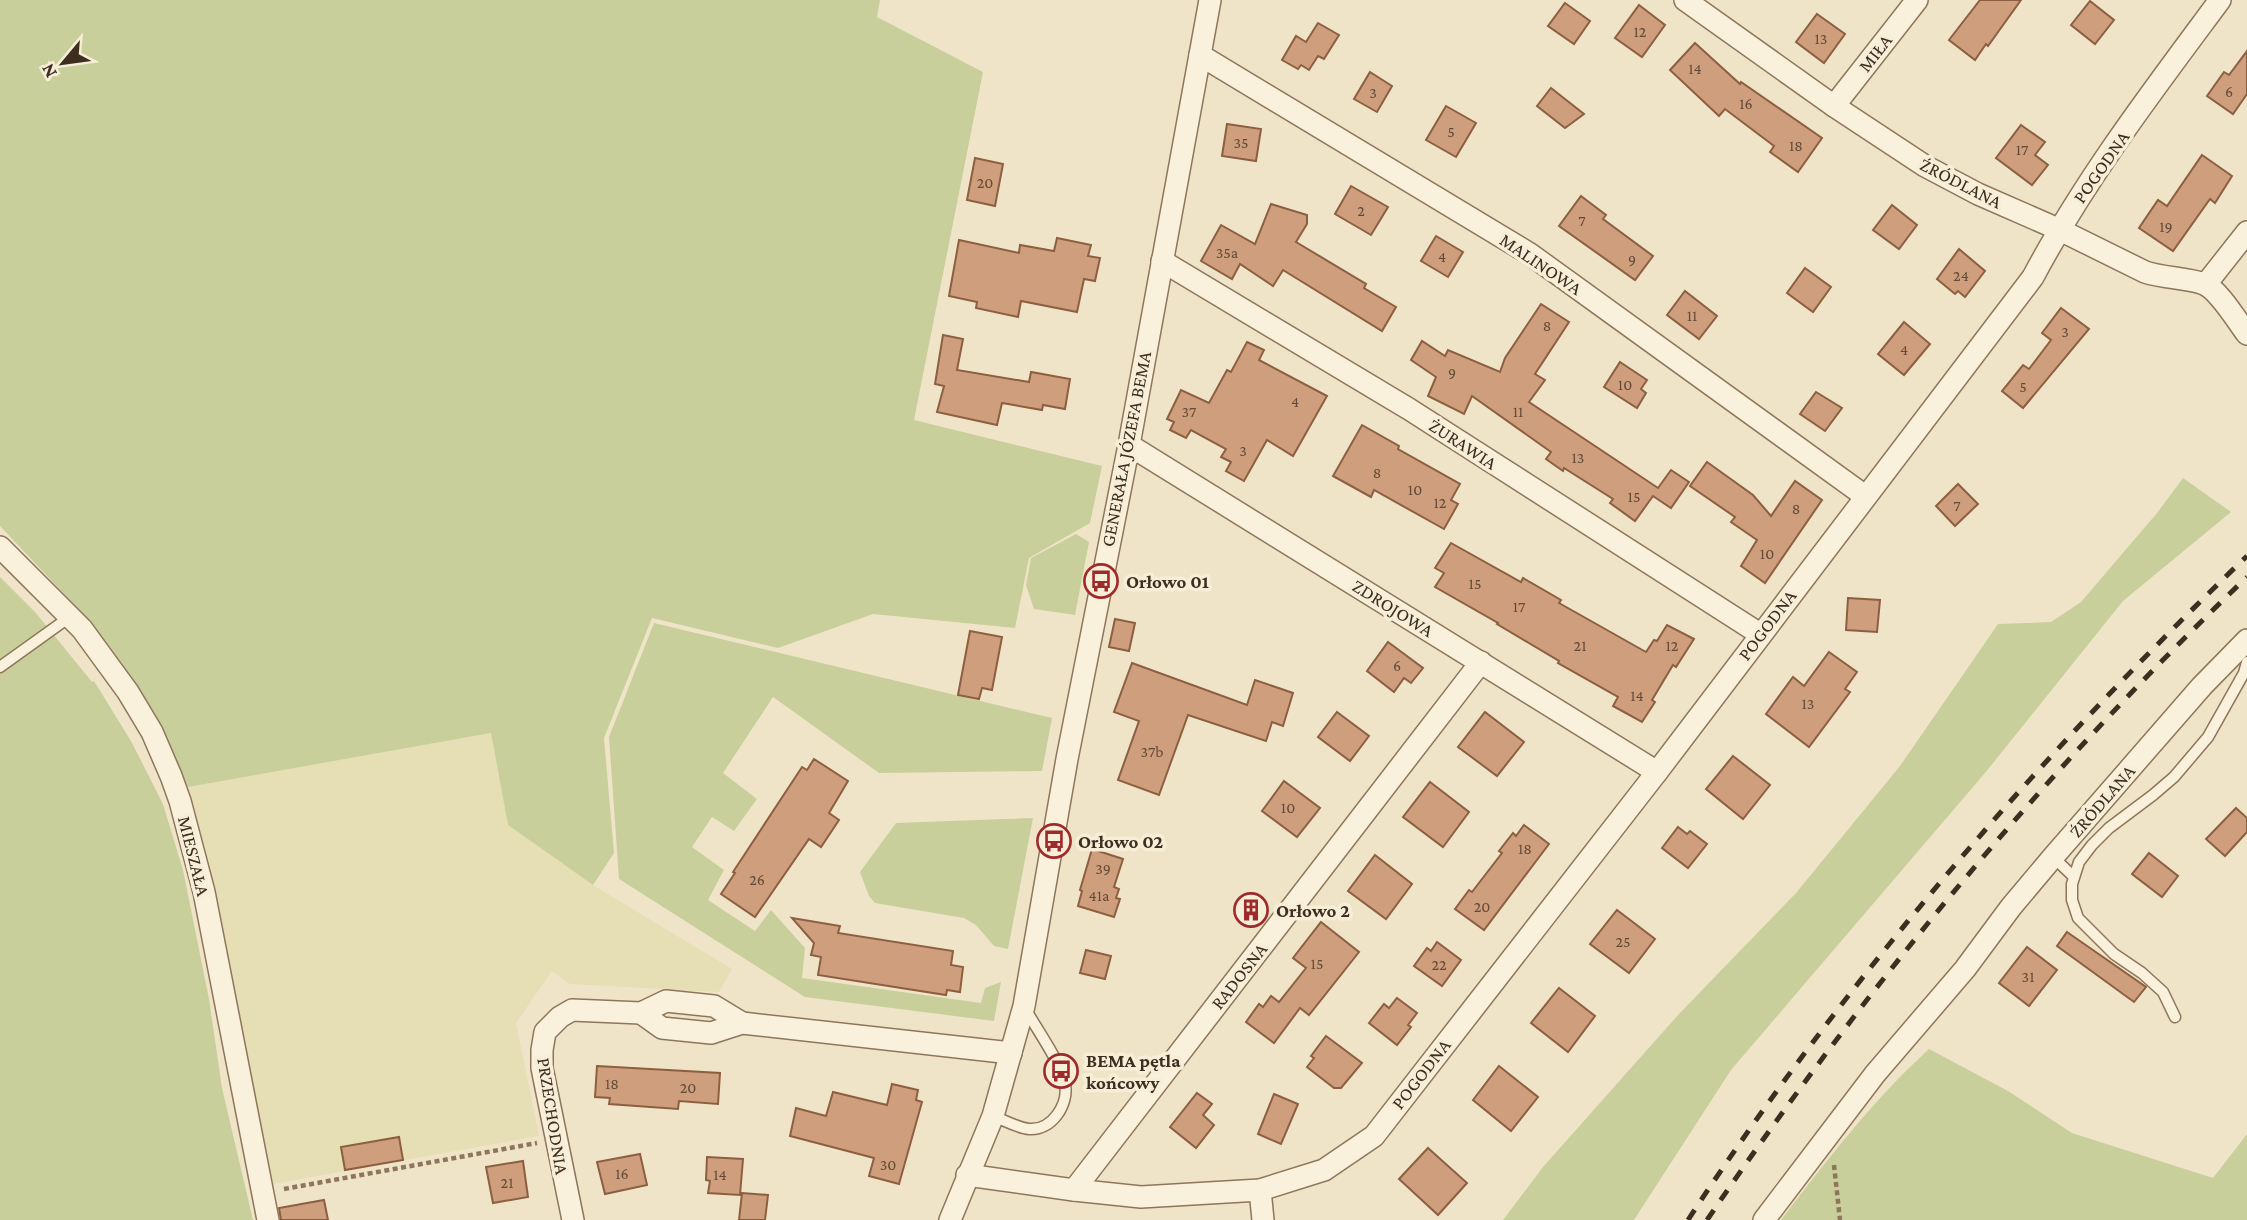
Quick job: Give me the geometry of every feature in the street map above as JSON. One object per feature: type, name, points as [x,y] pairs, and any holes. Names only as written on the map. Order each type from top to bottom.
[{"type":"street","name":"GENERAŁA JÓZEFA BEMA","points":[[950,1220],[993,1116],[1024,1006],[1067,760],[1129,444],[1210,0]]},
{"type":"street","name":"ŹRÓDLANA","points":[[1685,0],[1834,106],[1925,166],[1978,194],[2058,229],[2145,272],[2206,284]]},
{"type":"street","name":"MIŁA","points":[[1834,106],[1917,0]]},
{"type":"street","name":"POGODNA","points":[[967,1175],[1141,1197],[1260,1191],[1324,1170],[1374,1136],[1657,772],[2033,277],[2058,229],[2166,72],[2220,0]]},
{"type":"street","name":"MALINOWA","points":[[1200,55],[1530,254],[1865,496]]},
{"type":"street","points":[[2247,232],[2206,284],[2222,300],[2247,334]]},
{"type":"street","name":"ŻURAWIA","points":[[1162,261],[1409,409],[1760,634]]},
{"type":"street","name":"ZDROJOWA","points":[[1129,444],[1657,772]]},
{"type":"street","name":"MIESZAŁA","points":[[1,550],[71,616],[128,692],[152,732],[180,801],[204,892],[268,1220]]},
{"type":"street","name":"ŹRÓDLANA","points":[[1764,1220],[1832,1129],[1965,969],[2011,907],[2053,857],[2202,686],[2246,652]]},
{"type":"street","name":"RADOSNA","points":[[1074,1190],[1481,662]]},
{"type":"street","name":"PRZECHODNIA","points":[[573,1220],[542,1068],[545,1032],[560,1017],[572,1010],[641,1013],[662,1028],[711,1033],[742,1023],[1011,1054]]},
{"type":"street","points":[[1260,1191],[1263,1220]]},
{"type":"lane","points":[[0,667],[71,616]]},
{"type":"lane","points":[[2175,1017],[2163,992],[2143,973],[2114,954],[2078,918],[2071,895],[2074,877],[2079,862],[2092,845],[2109,828],[2174,777],[2208,737],[2244,673],[2246,652]]},
{"type":"lane","points":[[2053,857],[2074,877]]},
{"type":"lane","points":[[993,1116],[1028,1129],[1034,1128],[1056,1117],[1065,1100],[1065,1084],[1060,1072],[1024,1006]]},
{"type":"path","points":[[1832,1129],[1840,1220]]},
{"type":"path","points":[[262,1193],[555,1139]]},
{"type":"shaded area","points":[[491,733],[508,825],[593,885],[732,969],[719,992],[570,984],[552,971],[516,1023],[539,1136],[273,1184],[188,787]]},
{"type":"green space","points":[[0,0],[880,0],[877,17],[983,72],[914,420],[1102,466],[1090,523],[1029,558],[1015,628],[873,614],[778,648],[652,618],[604,738],[614,853],[593,885],[508,825],[491,733],[188,787],[149,711],[82,613],[0,526]]},
{"type":"green space","points":[[2183,478],[2231,512],[2123,601],[1985,773],[1731,1070],[1634,1220],[1503,1220],[1543,1167],[1678,1015],[1796,893],[1900,766],[1998,624],[2051,622],[2081,602],[2157,513]]},
{"type":"green space","points":[[1076,534],[1089,542],[1075,615],[1034,609],[1026,585],[1031,558]]},
{"type":"green space","points":[[0,577],[36,613],[92,682],[94,681],[131,741],[163,804],[183,870],[209,999],[222,1088],[253,1220],[0,1220]]},
{"type":"green space","points":[[654,623],[1052,718],[1042,771],[879,773],[773,697],[723,773],[757,799],[734,831],[712,817],[692,847],[724,870],[708,900],[755,931],[771,910],[805,948],[802,978],[981,1003],[985,988],[1001,982],[994,1021],[805,997],[619,879],[609,737]]},
{"type":"green space","points":[[1033,818],[1008,949],[994,946],[976,925],[964,918],[875,903],[869,896],[860,872],[896,823]]},
{"type":"green space","points":[[1929,1049],[2008,1091],[2072,1133],[2213,1178],[2247,1134],[2247,1220],[1781,1220],[1870,1110]]},
{"type":"building","points":[[1980,0],[2021,0],[1975,60],[1949,40]]},
{"type":"building","points":[[2090,1],[2114,20],[2095,44],[2071,25]]},
{"type":"building","points":[[1565,3],[1590,21],[1574,44],[1548,26]]},
{"type":"building","points":[[1639,5],[1665,25],[1642,57],[1615,38]]},
{"type":"building","points":[[1817,14],[1845,34],[1824,63],[1796,42]]},
{"type":"building","points":[[1318,23],[1339,35],[1324,59],[1318,56],[1309,70],[1301,65],[1298,69],[1282,60],[1296,36],[1306,42]]},
{"type":"building","points":[[1695,43],[1740,84],[1741,82],[1822,138],[1798,172],[1770,152],[1774,146],[1725,109],[1719,116],[1670,70]]},
{"type":"building","points":[[2247,51],[2247,94],[2233,114],[2207,96],[2224,72],[2229,75]]},
{"type":"building","points":[[1370,72],[1392,86],[1377,112],[1354,99]]},
{"type":"building","points":[[1551,88],[1584,114],[1565,128],[1537,106]]},
{"type":"building","points":[[1446,106],[1476,123],[1456,157],[1426,140]]},
{"type":"building","points":[[1227,124],[1261,129],[1256,161],[1222,156]]},
{"type":"building","points":[[2021,125],[2045,142],[2035,155],[2048,165],[2032,185],[1996,158]]},
{"type":"building","points":[[2202,155],[2232,176],[2215,203],[2210,199],[2173,251],[2139,228],[2158,200],[2167,206]]},
{"type":"building","points":[[975,158],[1003,164],[995,206],[967,200]]},
{"type":"building","points":[[1351,186],[1388,207],[1371,235],[1335,214]]},
{"type":"building","points":[[1581,196],[1606,215],[1603,219],[1653,256],[1635,280],[1559,226]]},
{"type":"building","points":[[1271,204],[1307,215],[1307,224],[1296,242],[1366,284],[1364,288],[1396,307],[1382,331],[1283,270],[1273,286],[1240,264],[1232,279],[1201,261],[1221,225],[1255,244]]},
{"type":"building","points":[[1892,205],[1917,225],[1899,249],[1873,230]]},
{"type":"building","points":[[1436,236],[1463,252],[1448,277],[1421,261]]},
{"type":"building","points":[[1057,238],[1091,245],[1088,256],[1100,258],[1095,281],[1084,279],[1077,312],[1021,301],[1018,317],[976,308],[977,302],[949,296],[959,240],[1019,253],[1020,245],[1054,251]]},
{"type":"building","points":[[1959,249],[1985,271],[1965,297],[1958,291],[1955,294],[1937,279]]},
{"type":"building","points":[[1805,268],[1831,287],[1813,312],[1787,293]]},
{"type":"building","points":[[1685,291],[1717,316],[1699,339],[1667,315]]},
{"type":"building","points":[[1541,304],[1569,322],[1535,374],[1545,380],[1529,402],[1658,488],[1671,470],[1689,482],[1671,508],[1653,496],[1635,521],[1610,503],[1613,499],[1546,459],[1551,452],[1472,396],[1464,414],[1428,396],[1436,377],[1411,360],[1422,341],[1445,356],[1448,350],[1500,372],[1505,358]]},
{"type":"building","points":[[2061,308],[2089,329],[2023,408],[2002,391],[2023,365],[2029,369],[2051,340],[2042,333]]},
{"type":"building","points":[[1904,322],[1930,344],[1904,375],[1878,354]]},
{"type":"building","points":[[943,335],[963,339],[957,370],[1029,382],[1031,372],[1070,379],[1065,409],[1043,405],[1042,410],[1002,403],[997,425],[937,412],[944,386],[935,384]]},
{"type":"building","points":[[1247,342],[1264,350],[1259,360],[1327,396],[1293,456],[1267,440],[1244,481],[1226,471],[1231,462],[1221,457],[1226,449],[1191,430],[1186,438],[1170,430],[1174,422],[1167,419],[1181,390],[1209,403],[1227,370],[1231,372]]},
{"type":"building","points":[[1620,362],[1647,380],[1641,389],[1646,393],[1637,408],[1604,387]]},
{"type":"building","points":[[1816,392],[1842,408],[1825,431],[1800,414]]},
{"type":"building","points":[[1362,425],[1460,484],[1451,500],[1458,504],[1444,529],[1374,490],[1371,497],[1333,476]]},
{"type":"building","points":[[1707,462],[1753,495],[1771,516],[1795,481],[1822,500],[1765,583],[1741,566],[1757,540],[1731,522],[1735,517],[1690,486]]},
{"type":"building","points":[[1958,484],[1978,504],[1955,526],[1936,506]]},
{"type":"building","points":[[1451,543],[1521,582],[1523,578],[1561,600],[1559,603],[1646,652],[1667,625],[1694,639],[1676,667],[1673,665],[1642,722],[1613,706],[1618,697],[1435,587],[1444,573],[1435,568]]},
{"type":"building","points":[[1848,598],[1880,600],[1877,632],[1846,630]]},
{"type":"building","points":[[1115,619],[1135,623],[1129,651],[1109,647]]},
{"type":"building","points":[[970,631],[1002,637],[992,690],[982,688],[979,699],[958,695]]},
{"type":"building","points":[[1388,642],[1423,668],[1411,683],[1404,678],[1394,692],[1367,671]]},
{"type":"building","points":[[1829,652],[1857,672],[1845,689],[1850,692],[1809,747],[1766,714],[1793,677],[1804,686]]},
{"type":"building","points":[[1132,663],[1247,705],[1255,680],[1293,693],[1283,726],[1272,722],[1266,741],[1188,715],[1159,795],[1118,780],[1139,721],[1114,712]]},
{"type":"building","points":[[1337,712],[1369,736],[1350,761],[1318,737]]},
{"type":"building","points":[[1485,712],[1524,742],[1497,776],[1458,747]]},
{"type":"building","points":[[1733,756],[1770,785],[1743,819],[1706,789]]},
{"type":"building","points":[[814,759],[848,781],[829,813],[839,820],[821,847],[809,839],[755,917],[721,894],[802,767],[807,770]]},
{"type":"building","points":[[1284,781],[1320,808],[1297,837],[1262,811]]},
{"type":"building","points":[[1430,782],[1469,812],[1443,847],[1403,817]]},
{"type":"building","points":[[2236,808],[2247,818],[2247,832],[2225,856],[2206,839]]},
{"type":"building","points":[[1524,825],[1549,844],[1484,930],[1455,909],[1502,853],[1499,851],[1513,833],[1516,836]]},
{"type":"building","points":[[1678,827],[1687,834],[1690,831],[1707,844],[1688,868],[1662,848]]},
{"type":"building","points":[[1092,849],[1123,859],[1114,887],[1119,889],[1116,898],[1120,899],[1114,917],[1078,906]]},
{"type":"building","points":[[2149,853],[2178,876],[2162,897],[2132,874]]},
{"type":"building","points":[[1375,855],[1412,884],[1386,919],[1348,891]]},
{"type":"building","name":"Orłowo 2","points":[[1249,896],[1264,908],[1253,923],[1237,911]]},
{"type":"building","points":[[1617,910],[1655,939],[1629,973],[1590,944]]},
{"type":"building","points":[[792,918],[840,926],[838,933],[953,951],[951,965],[963,967],[960,992],[947,990],[946,995],[818,975],[821,957],[811,955],[814,943]]},
{"type":"building","points":[[1321,922],[1359,952],[1309,1015],[1300,1008],[1274,1043],[1246,1022],[1259,1004],[1263,1007],[1271,996],[1279,1002],[1306,968],[1293,958]]},
{"type":"building","points":[[2067,932],[2146,987],[2134,1002],[2057,946]]},
{"type":"building","points":[[1437,942],[1461,960],[1442,986],[1414,966],[1427,948],[1431,951]]},
{"type":"building","points":[[2027,947],[2057,970],[2029,1006],[1999,983]]},
{"type":"building","points":[[1086,950],[1111,956],[1105,979],[1080,973]]},
{"type":"building","points":[[1559,988],[1595,1016],[1568,1052],[1531,1023]]},
{"type":"building","points":[[1397,998],[1417,1013],[1408,1025],[1411,1027],[1397,1045],[1369,1023],[1384,1004],[1389,1008]]},
{"type":"building","points":[[1326,1036],[1362,1063],[1341,1088],[1334,1088],[1307,1067],[1314,1058],[1311,1056]]},
{"type":"building","points":[[597,1066],[720,1073],[718,1104],[679,1101],[678,1109],[609,1104],[610,1098],[595,1097]]},
{"type":"building","points":[[1499,1066],[1538,1097],[1511,1131],[1473,1100]]},
{"type":"building","points":[[892,1084],[918,1090],[916,1100],[922,1102],[899,1184],[869,1176],[874,1158],[790,1136],[796,1108],[826,1116],[833,1092],[887,1105]]},
{"type":"building","points":[[1197,1093],[1212,1104],[1203,1115],[1214,1125],[1196,1148],[1170,1127]]},
{"type":"building","points":[[1274,1094],[1298,1104],[1281,1144],[1258,1134]]},
{"type":"building","points":[[399,1137],[403,1160],[345,1170],[341,1147]]},
{"type":"building","points":[[1428,1148],[1467,1183],[1438,1215],[1399,1179]]},
{"type":"building","points":[[640,1154],[647,1185],[605,1194],[597,1162]]},
{"type":"building","points":[[707,1157],[743,1159],[740,1195],[708,1193],[710,1181],[706,1180]]},
{"type":"building","points":[[523,1161],[528,1197],[493,1203],[486,1167]]},
{"type":"building","points":[[742,1193],[768,1195],[765,1220],[739,1220]]},
{"type":"building","points":[[324,1200],[328,1220],[281,1220],[279,1208]]},
{"type":"railway","points":[[1688,1220],[1813,1042],[1949,872],[2094,710],[2247,556]]},
{"type":"railway","points":[[1707,1220],[1829,1049],[1960,884],[2099,727],[2247,577]]},
{"type":"place","name":"Orłowo 01","points":[[1101,581]]},
{"type":"place","name":"Orłowo 02","points":[[1054,841]]},
{"type":"place","name":"Orłowo 2","points":[[1251,910]]},
{"type":"place","name":"BEMA pętla końcowy","points":[[1061,1071]]}]
